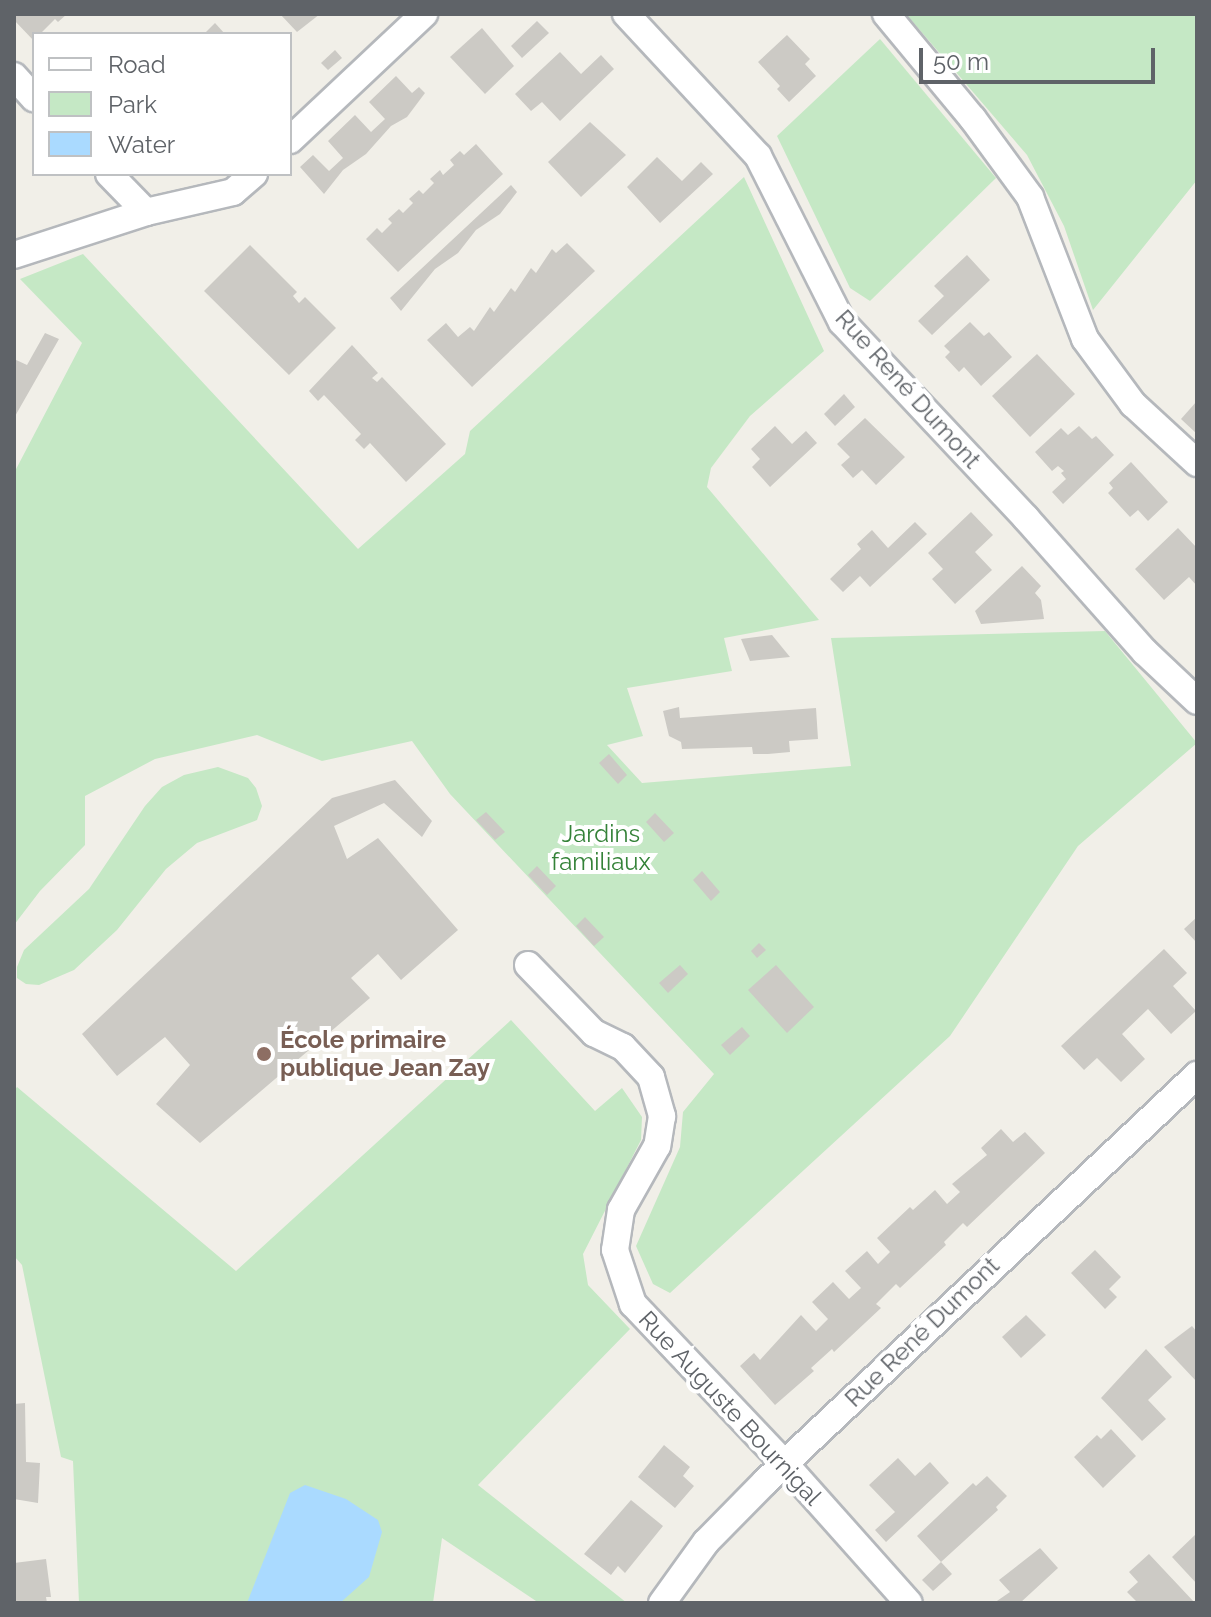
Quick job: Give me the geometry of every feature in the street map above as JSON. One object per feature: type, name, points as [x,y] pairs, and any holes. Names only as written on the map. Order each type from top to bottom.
[{"type":"street","points":[[292,138],[424,14]]},
{"type":"street","name":"Rue René Dumont","points":[[626,14],[758,156],[842,322],[1026,518],[1145,652],[1197,701]]},
{"type":"street","points":[[886,14],[973,119],[1030,197],[1085,339],[1133,404],[1197,463]]},
{"type":"street","points":[[14,76],[32,96]]},
{"type":"street","points":[[111,176],[146,212]]},
{"type":"street","points":[[14,255],[146,212],[233,192],[252,176]]},
{"type":"street","name":"Rue Auguste Bournigal","points":[[528,965],[594,1033],[623,1047],[651,1077],[662,1116],[657,1146],[621,1210],[615,1250],[633,1304],[785,1464],[909,1603]]},
{"type":"street","name":"Rue René Dumont","points":[[662,1603],[706,1542],[785,1464],[1197,1075]]},
{"type":"green space","points":[[906,14],[1197,14],[1197,180],[1093,310],[1064,226],[1027,155]]},
{"type":"green space","points":[[880,39],[996,178],[870,301],[850,288],[777,136]]},
{"type":"green space","name":"Jardins familiaux","points":[[744,177],[824,351],[750,416],[711,468],[707,487],[819,620],[724,638],[732,671],[627,688],[643,736],[607,745],[642,783],[851,766],[831,638],[1105,631],[1197,743],[1078,846],[950,1036],[670,1293],[653,1284],[636,1246],[680,1147],[683,1112],[714,1074],[450,794],[412,741],[322,761],[257,735],[155,759],[85,796],[85,845],[40,891],[14,925],[14,473],[82,343],[20,279],[83,254],[358,549],[465,454],[470,431]]},
{"type":"green space","points":[[218,767],[248,778],[256,788],[262,806],[257,820],[197,843],[166,869],[117,930],[74,970],[39,985],[26,984],[17,978],[17,967],[24,950],[89,889],[145,806],[162,787],[184,775]]},
{"type":"green space","points":[[511,1020],[595,1111],[622,1088],[642,1117],[641,1140],[583,1254],[588,1285],[630,1329],[478,1485],[627,1603],[539,1603],[442,1538],[433,1603],[79,1603],[73,1461],[61,1457],[22,1265],[14,1256],[14,1091],[17,1087],[236,1271]]},
{"type":"water","points":[[305,1485],[346,1499],[378,1520],[382,1532],[369,1577],[340,1603],[247,1603],[290,1493]]},
{"type":"building","points":[[14,14],[67,14],[58,22],[55,19],[42,32],[32,32],[32,39],[14,20]]},
{"type":"building","points":[[280,14],[320,14],[297,32]]},
{"type":"building","points":[[537,21],[549,33],[522,58],[511,46]]},
{"type":"building","points":[[215,23],[223,32],[206,32]]},
{"type":"building","points":[[482,28],[514,66],[485,94],[450,57]]},
{"type":"building","points":[[787,35],[810,59],[805,64],[816,76],[789,102],[777,89],[780,86],[758,62]]},
{"type":"building","points":[[335,50],[342,58],[328,70],[321,63]]},
{"type":"building","points":[[560,52],[581,74],[601,55],[614,69],[560,121],[542,102],[531,111],[515,94]]},
{"type":"building","points":[[396,76],[412,93],[419,87],[425,93],[407,117],[391,126],[366,154],[343,170],[324,194],[300,167],[313,155],[329,171],[343,158],[328,141],[355,115],[371,132],[385,119],[369,102]]},
{"type":"building","points":[[590,122],[626,155],[581,197],[548,162]]},
{"type":"building","points":[[476,144],[503,174],[398,272],[366,239],[377,228],[382,233],[392,223],[388,219],[399,209],[403,213],[413,203],[409,199],[419,190],[423,194],[434,183],[430,179],[440,170],[443,175],[454,165],[450,160],[460,151],[464,155]]},
{"type":"building","points":[[657,157],[682,181],[701,162],[713,174],[660,223],[627,187]]},
{"type":"building","points":[[511,185],[517,192],[500,214],[476,230],[458,253],[435,269],[401,311],[390,298]]},
{"type":"building","points":[[567,243],[595,271],[472,387],[427,340],[446,323],[458,337],[470,327],[474,331],[490,307],[494,312],[511,288],[515,292],[531,268],[536,273],[552,249],[556,253]]},
{"type":"building","points":[[250,245],[297,292],[293,296],[299,303],[305,297],[336,328],[289,375],[204,291]]},
{"type":"building","points":[[967,255],[990,280],[932,335],[918,321],[944,296],[934,286]]},
{"type":"building","points":[[970,322],[984,336],[989,332],[1012,357],[981,386],[964,367],[959,372],[945,357],[950,352],[944,346]]},
{"type":"building","points":[[45,333],[59,339],[14,418],[14,359],[27,365]]},
{"type":"building","points":[[352,345],[378,373],[372,378],[377,382],[382,377],[446,444],[406,482],[370,443],[364,449],[355,440],[361,434],[324,395],[318,401],[309,391]]},
{"type":"building","points":[[1037,354],[1075,394],[1030,437],[992,396]]},
{"type":"building","points":[[844,394],[855,407],[835,426],[824,414]]},
{"type":"building","points":[[1197,401],[1197,434],[1181,419]]},
{"type":"building","points":[[865,418],[905,457],[876,485],[862,470],[853,478],[841,465],[850,457],[837,444]]},
{"type":"building","points":[[775,426],[792,444],[806,431],[817,443],[770,487],[752,467],[760,459],[751,449]]},
{"type":"building","points":[[1079,426],[1092,439],[1096,436],[1114,455],[1063,504],[1052,492],[1066,479],[1061,473],[1064,471],[1058,466],[1052,471],[1035,452],[1061,428],[1068,435]]},
{"type":"building","points":[[1131,462],[1168,502],[1148,521],[1138,510],[1130,517],[1108,493],[1113,488],[1109,483]]},
{"type":"building","points":[[971,512],[993,535],[975,552],[992,570],[955,604],[932,579],[943,569],[928,553]]},
{"type":"building","points":[[915,522],[927,534],[870,587],[860,576],[843,592],[830,579],[861,549],[857,544],[872,530],[888,548]]},
{"type":"building","points":[[1178,528],[1197,548],[1197,586],[1189,577],[1164,600],[1135,569]]},
{"type":"building","points":[[1022,566],[1041,586],[1035,593],[1041,600],[1044,619],[981,624],[975,611]]},
{"type":"building","points":[[772,635],[790,657],[750,661],[741,639]]},
{"type":"building","points":[[679,707],[680,718],[816,708],[818,739],[789,741],[790,752],[768,754],[753,754],[752,747],[682,749],[681,742],[669,736],[663,711]]},
{"type":"building","points":[[609,754],[627,775],[618,784],[599,763]]},
{"type":"building","points":[[395,780],[432,821],[422,837],[384,803],[334,826],[347,859],[378,838],[458,930],[401,980],[378,954],[351,978],[370,998],[200,1143],[156,1104],[190,1065],[165,1037],[117,1076],[82,1034],[332,798]]},
{"type":"building","points":[[486,812],[505,832],[495,840],[476,820]]},
{"type":"building","points":[[655,813],[674,833],[664,842],[646,822]]},
{"type":"building","points":[[537,866],[556,886],[547,895],[528,875]]},
{"type":"building","points":[[702,871],[720,892],[711,901],[693,880]]},
{"type":"building","points":[[585,917],[604,937],[594,946],[576,926]]},
{"type":"building","points":[[1197,917],[1197,943],[1184,929]]},
{"type":"building","points":[[759,943],[766,950],[757,958],[751,951]]},
{"type":"building","points":[[1164,949],[1187,973],[1173,986],[1196,1011],[1171,1034],[1148,1009],[1122,1034],[1145,1059],[1121,1082],[1097,1058],[1084,1070],[1061,1046]]},
{"type":"building","points":[[680,965],[688,974],[668,993],[659,983]]},
{"type":"building","points":[[776,965],[814,1007],[787,1033],[748,990]]},
{"type":"building","points":[[742,1027],[750,1036],[730,1055],[721,1045]]},
{"type":"building","points":[[1001,1129],[1013,1142],[1025,1132],[1045,1153],[967,1227],[963,1223],[944,1242],[946,1245],[900,1288],[896,1284],[876,1304],[881,1308],[834,1352],[832,1349],[811,1368],[814,1371],[775,1405],[740,1366],[754,1353],[760,1360],[801,1315],[816,1331],[828,1319],[812,1302],[833,1282],[849,1299],[861,1288],[845,1271],[867,1251],[878,1264],[890,1252],[877,1238],[910,1207],[913,1210],[935,1190],[947,1204],[960,1192],[952,1184],[987,1155],[981,1148]]},
{"type":"building","points":[[1095,1250],[1121,1277],[1109,1289],[1117,1297],[1105,1309],[1071,1273]]},
{"type":"building","points":[[1026,1315],[1046,1335],[1021,1358],[1002,1337]]},
{"type":"building","points":[[1192,1326],[1197,1332],[1197,1382],[1164,1347]]},
{"type":"building","points":[[1146,1349],[1172,1377],[1148,1400],[1166,1419],[1142,1441],[1101,1398]]},
{"type":"building","points":[[25,1403],[26,1462],[40,1463],[38,1503],[14,1499],[14,1404]]},
{"type":"building","points":[[1111,1429],[1136,1456],[1103,1488],[1074,1457],[1097,1435],[1101,1439]]},
{"type":"building","points":[[664,1445],[690,1467],[683,1476],[694,1486],[675,1508],[638,1477]]},
{"type":"building","points":[[898,1458],[915,1476],[930,1462],[949,1483],[886,1542],[875,1530],[895,1512],[869,1485]]},
{"type":"building","points":[[987,1476],[1007,1496],[996,1507],[998,1510],[941,1562],[917,1536],[973,1483],[976,1486]]},
{"type":"building","points":[[631,1500],[663,1526],[625,1573],[618,1566],[611,1575],[584,1554]]},
{"type":"building","points":[[1197,1533],[1197,1584],[1172,1557]]},
{"type":"building","points":[[1040,1548],[1058,1568],[1020,1603],[994,1603],[1010,1592],[999,1580]]},
{"type":"building","points":[[1149,1554],[1195,1603],[1138,1603],[1127,1592],[1138,1582],[1129,1572]]},
{"type":"building","points":[[46,1559],[51,1597],[46,1597],[47,1603],[14,1603],[14,1563]]},
{"type":"building","points":[[941,1562],[952,1574],[933,1591],[922,1580]]},
{"type":"place","name":"École primaire publique Jean Zay","points":[[264,1054]]}]
